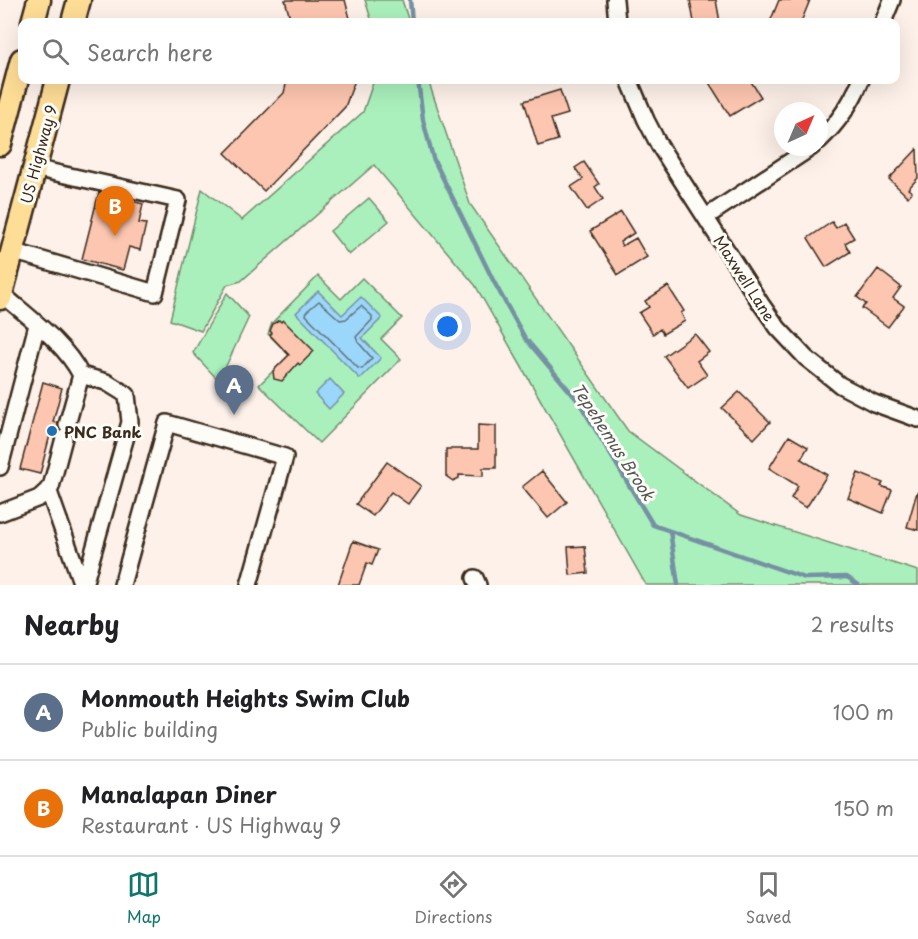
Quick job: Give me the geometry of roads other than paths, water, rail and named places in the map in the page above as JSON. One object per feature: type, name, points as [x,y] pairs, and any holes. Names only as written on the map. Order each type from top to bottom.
[{"type":"highway","points":[[34,18],[39,0]]},
{"type":"highway","points":[[74,18],[79,0]]},
{"type":"highway","points":[[0,144],[18,75]]},
{"type":"highway","name":"US Highway 9","points":[[1,296],[57,84]]},
{"type":"street","points":[[615,0],[617,18]]},
{"type":"street","points":[[885,18],[892,0]]},
{"type":"street","name":"Maxwell Lane","points":[[632,84],[659,145],[778,328],[806,358],[840,385],[874,403],[918,419]]},
{"type":"street","points":[[828,131],[849,104],[859,84]]},
{"type":"street","points":[[706,217],[798,156]]},
{"type":"street","points":[[12,251],[155,292],[178,200],[34,168]]},
{"type":"street","points":[[0,513],[39,498],[51,487],[81,375],[75,363],[62,348],[1,296]]},
{"type":"street","points":[[0,467],[37,325]]},
{"type":"street","points":[[81,375],[106,382],[127,395],[130,422],[83,585]]},
{"type":"street","points":[[122,585],[166,423],[285,457],[249,585]]},
{"type":"street","points":[[48,489],[83,585]]},
{"type":"water","points":[[318,291],[342,315],[361,297],[382,318],[362,338],[381,358],[360,379],[296,313]]},
{"type":"water","points":[[330,379],[344,394],[329,409],[315,394]]},
{"type":"waterway","name":"Tepehemus Brook","points":[[410,0],[412,18]]},
{"type":"waterway","name":"Tepehemus Brook","points":[[418,84],[423,120],[433,158],[494,282],[525,338],[579,402],[653,525],[805,578],[847,577],[859,585]]},
{"type":"waterway","points":[[670,531],[678,585]]},
{"type":"place","name":"Manalapan Diner","points":[[115,236]]},
{"type":"place","name":"Monmouth Heights Swim Club","points":[[234,415]]},
{"type":"place","name":"PNC Bank","points":[[52,431]]}]
